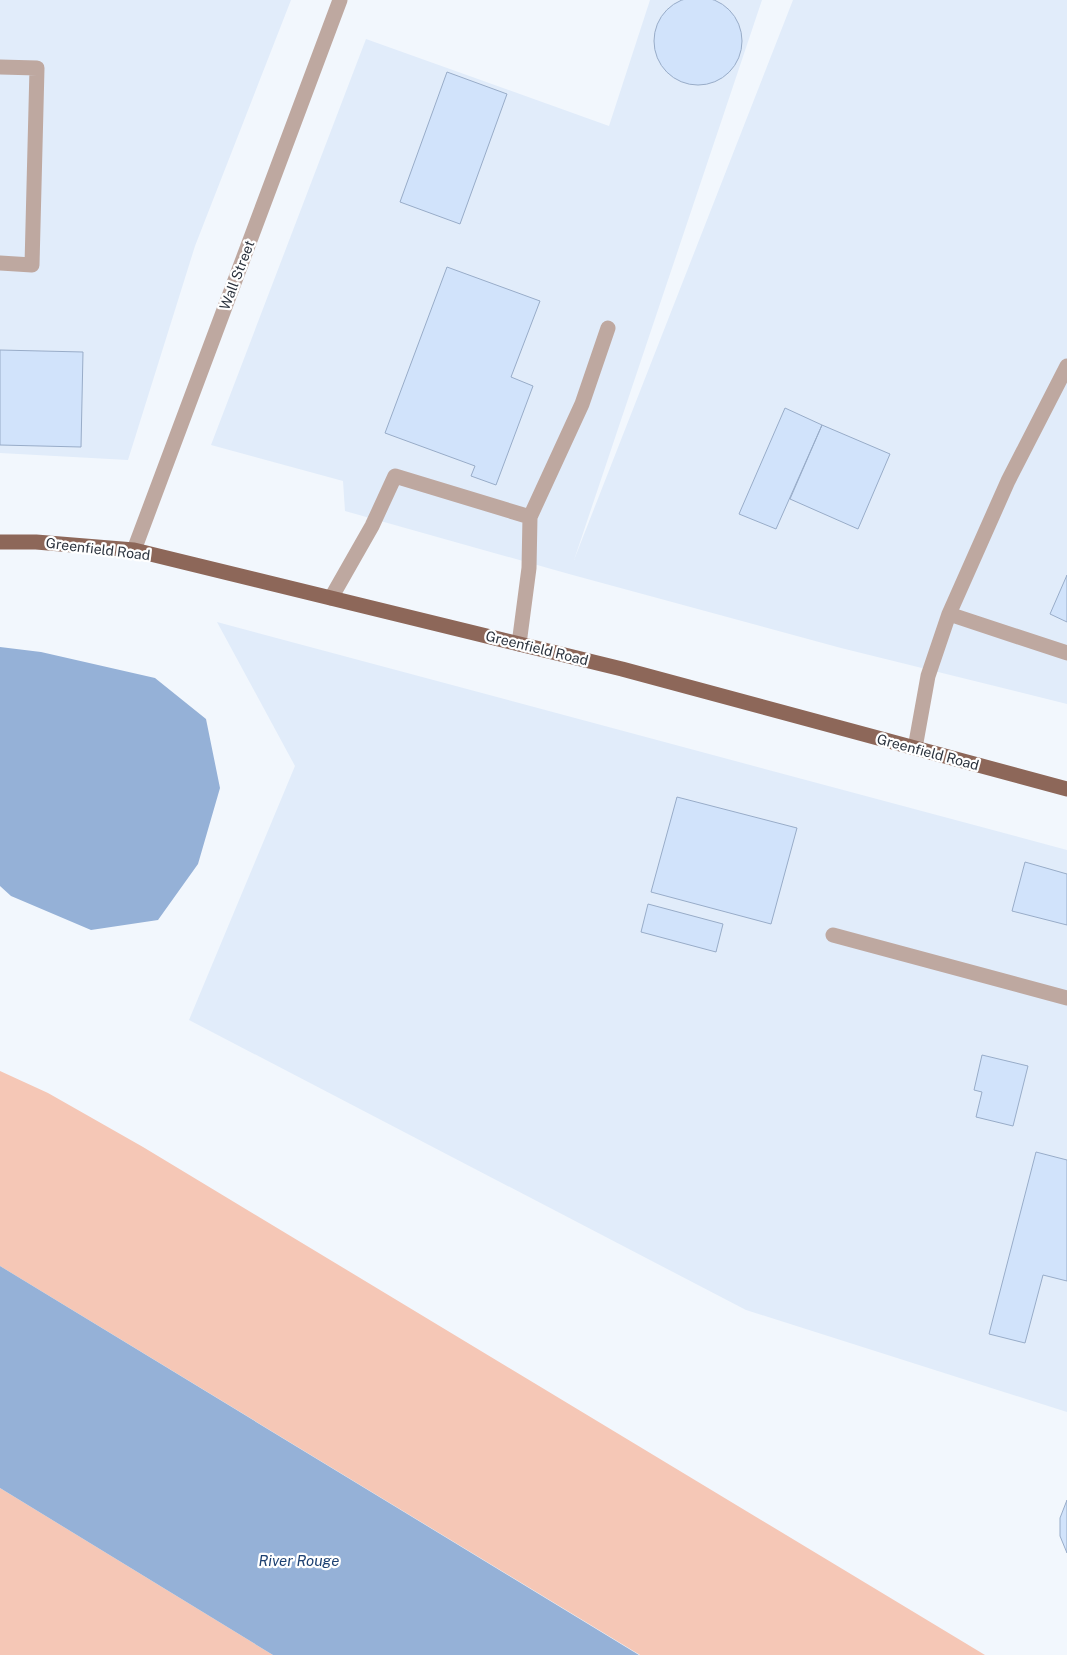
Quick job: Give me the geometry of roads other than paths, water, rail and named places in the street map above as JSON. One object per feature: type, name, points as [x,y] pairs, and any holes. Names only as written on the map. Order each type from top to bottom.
[{"type":"main road","name":"Greenfield Road","points":[[0,542],[36,542],[134,550],[622,669],[1067,789]]},
{"type":"street","name":"Wall Street","points":[[134,550],[340,0]]},
{"type":"street","points":[[0,67],[37,68],[32,264],[0,263]]},
{"type":"street","points":[[519,644],[529,568],[530,517],[582,404],[608,328]]},
{"type":"street","points":[[915,748],[928,676],[949,614],[1008,480],[1067,366]]},
{"type":"street","points":[[331,598],[372,526],[395,476],[530,517]]},
{"type":"street","points":[[949,614],[1067,653]]},
{"type":"street","points":[[833,935],[1067,998]]},
{"type":"water","points":[[0,647],[41,652],[155,678],[206,719],[220,788],[198,864],[158,920],[91,930],[11,896],[0,886]]},
{"type":"water","name":"River Rouge","points":[[0,1266],[639,1655],[273,1655],[0,1488]]}]
